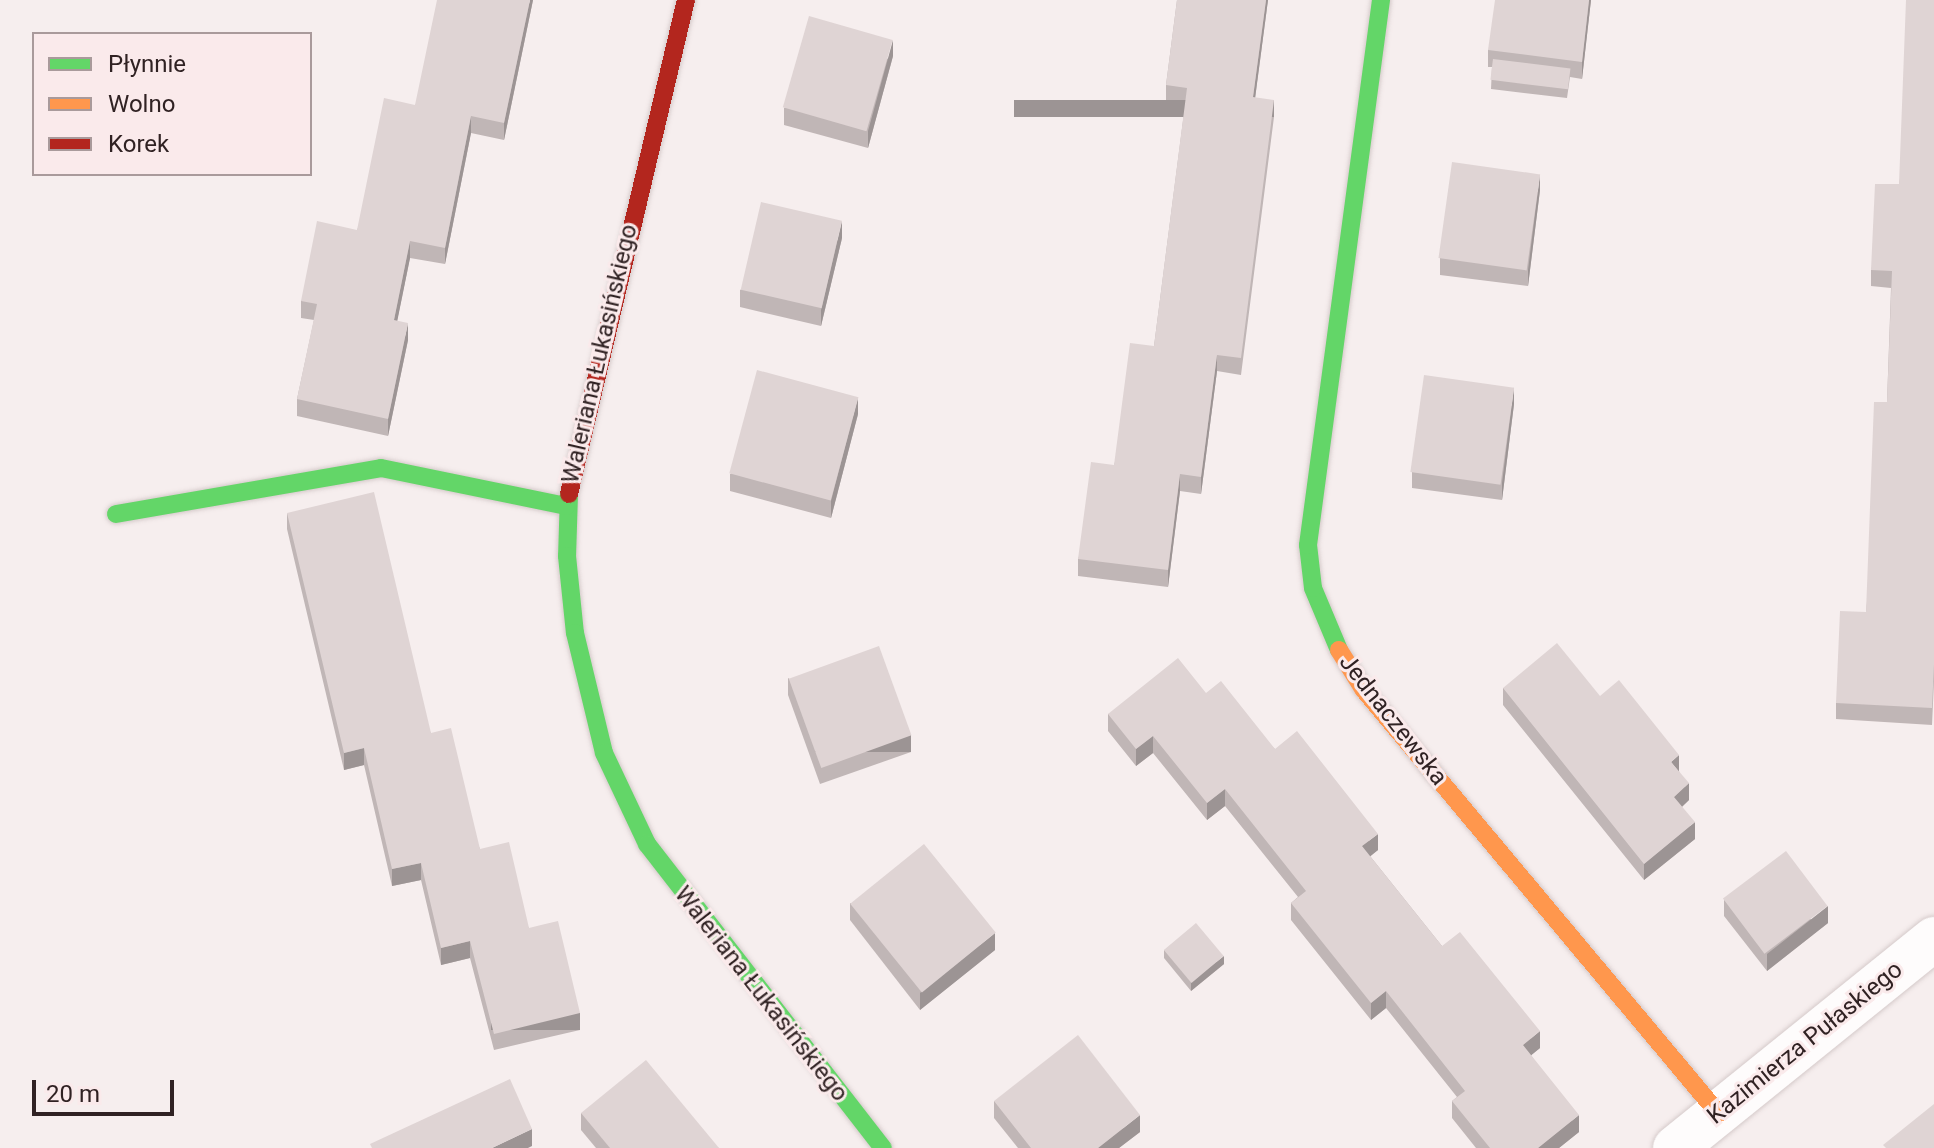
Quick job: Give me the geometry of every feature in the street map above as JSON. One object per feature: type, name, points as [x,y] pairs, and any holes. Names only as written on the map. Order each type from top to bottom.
[{"type":"street","name":"Waleriana Łukasińskiego","points":[[686,0],[586,393],[566,506],[569,583],[582,672],[621,795],[675,885],[883,1148]]},
{"type":"street","name":"Jednaczewska","points":[[1381,0],[1311,510],[1313,588],[1333,641],[1364,690],[1718,1113]]},
{"type":"street","points":[[116,514],[381,468],[566,506]]},
{"type":"street","name":"Kazimierza Pułaskiego","points":[[1675,1148],[1934,939]]},
{"type":"building","points":[[437,0],[530,0],[504,123],[471,116],[445,248],[410,241],[394,320],[408,323],[388,419],[297,399],[317,304],[301,301],[317,221],[357,230],[384,98],[415,105]]},
{"type":"building","points":[[1177,0],[1266,0],[1253,97],[1274,100],[1241,358],[1217,355],[1201,477],[1180,474],[1168,570],[1078,559],[1091,462],[1114,465],[1130,343],[1154,346],[1187,88],[1166,85]]},
{"type":"building","points":[[1495,0],[1589,0],[1582,62],[1488,50]]},
{"type":"building","points":[[1906,0],[1934,0],[1932,708],[1836,703],[1840,611],[1866,612],[1874,402],[1887,402],[1892,271],[1871,270],[1875,184],[1899,184]]},
{"type":"building","points":[[809,16],[893,40],[866,131],[783,107]]},
{"type":"building","points":[[1493,59],[1570,69],[1568,89],[1490,80]]},
{"type":"building","points":[[1452,162],[1540,174],[1527,270],[1439,258]]},
{"type":"building","points":[[761,202],[842,221],[822,308],[741,290]]},
{"type":"building","points":[[757,370],[858,397],[831,501],[729,473]]},
{"type":"building","points":[[1424,375],[1514,388],[1500,485],[1410,472]]},
{"type":"building","points":[[374,492],[431,733],[451,728],[480,849],[509,842],[529,928],[558,921],[580,1013],[494,1034],[470,941],[441,948],[421,863],[392,869],[364,748],[344,753],[287,513]]},
{"type":"building","points":[[1557,643],[1600,696],[1619,680],[1679,755],[1671,762],[1689,783],[1674,797],[1695,822],[1644,864],[1503,688]]},
{"type":"building","points":[[879,646],[911,735],[821,768],[789,679]]},
{"type":"building","points":[[1178,658],[1206,693],[1221,681],[1275,749],[1297,731],[1378,834],[1362,846],[1442,946],[1460,932],[1540,1031],[1523,1045],[1579,1115],[1538,1148],[1490,1148],[1452,1101],[1465,1091],[1386,991],[1371,1003],[1291,903],[1306,891],[1225,789],[1207,803],[1153,736],[1136,749],[1108,714]]},
{"type":"building","points":[[924,844],[996,933],[922,992],[850,904]]},
{"type":"building","points":[[1786,851],[1828,906],[1764,954],[1723,899]]},
{"type":"building","points":[[1196,923],[1224,956],[1191,983],[1164,950]]},
{"type":"building","points":[[1078,1035],[1140,1115],[1098,1148],[1031,1148],[994,1101]]},
{"type":"building","points":[[646,1060],[719,1148],[610,1148],[581,1113]]},
{"type":"building","points":[[510,1079],[532,1129],[492,1148],[372,1148],[370,1144]]},
{"type":"building","points":[[1934,1104],[1934,1148],[1886,1148],[1883,1145]]},
{"type":"traffic: fast","points":[[1339,650],[1313,588],[1308,545],[1381,0]]},
{"type":"traffic: fast","points":[[116,514],[381,468],[566,506]]},
{"type":"traffic: fast","points":[[569,494],[567,556],[575,633],[604,753],[647,844],[883,1148]]},
{"type":"traffic: slow","points":[[1339,650],[1364,690],[1718,1113]]},
{"type":"traffic: jam","points":[[569,494],[686,0]]}]
